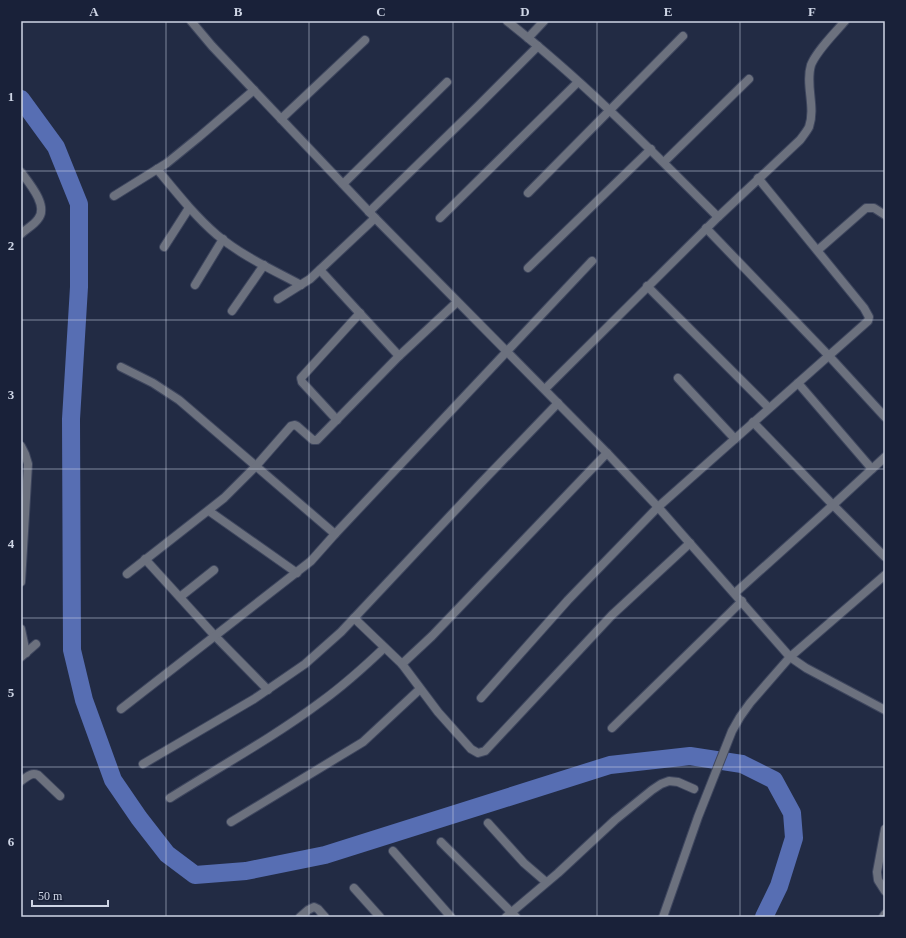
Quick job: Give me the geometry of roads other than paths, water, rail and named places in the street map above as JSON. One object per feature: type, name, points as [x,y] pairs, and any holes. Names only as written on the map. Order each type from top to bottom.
[{"type":"street","points":[[507,21],[538,46],[610,111],[651,149],[718,216]]},
{"type":"street","points":[[528,38],[544,21]]},
{"type":"street","points":[[545,389],[718,216],[800,140],[809,128],[812,113],[809,76],[812,64],[821,50],[845,21]]},
{"type":"street","points":[[196,23],[254,90],[372,215],[457,302],[507,350],[658,507],[790,657],[806,668],[885,710]]},
{"type":"street","points":[[528,193],[683,36]]},
{"type":"street","points":[[281,119],[365,40]]},
{"type":"street","points":[[278,299],[302,285],[320,270],[538,46]]},
{"type":"street","points":[[664,162],[749,79]]},
{"type":"street","points":[[343,184],[447,82]]},
{"type":"street","points":[[440,218],[578,82]]},
{"type":"street","points":[[114,196],[157,169],[199,137],[254,90]]},
{"type":"street","points":[[528,268],[651,149]]},
{"type":"street","points":[[157,169],[189,208],[223,239],[264,265],[302,285]]},
{"type":"street","points":[[21,172],[36,194],[41,207],[41,214],[38,219],[21,234]]},
{"type":"street","points":[[481,698],[568,600],[658,507],[868,321],[869,317],[864,308],[758,178]]},
{"type":"street","points":[[164,248],[189,208]]},
{"type":"street","points":[[818,250],[866,208],[874,208],[885,215]]},
{"type":"street","points":[[706,228],[829,356],[885,417]]},
{"type":"street","points":[[195,285],[223,239]]},
{"type":"street","points":[[121,709],[311,561],[592,260]]},
{"type":"street","points":[[232,311],[264,265]]},
{"type":"street","points":[[320,270],[399,356]]},
{"type":"street","points":[[647,286],[769,408]]},
{"type":"street","points":[[127,574],[224,498],[256,466],[291,426],[297,426],[315,441],[399,356],[457,302]]},
{"type":"street","points":[[337,420],[302,382],[301,378],[360,313]]},
{"type":"street","points":[[121,366],[179,400],[335,534]]},
{"type":"street","points":[[678,378],[735,439]]},
{"type":"street","points":[[798,383],[872,469]]},
{"type":"street","points":[[144,764],[268,690],[305,664],[354,618],[558,403]]},
{"type":"street","points":[[754,422],[885,557]]},
{"type":"street","points":[[21,446],[28,464],[21,582]]},
{"type":"street","points":[[402,664],[432,636],[607,453]]},
{"type":"street","points":[[735,593],[885,457]]},
{"type":"street","points":[[209,511],[297,573]]},
{"type":"street","points":[[354,618],[402,664],[438,712],[471,749],[478,753],[485,751],[612,615],[690,543]]},
{"type":"street","points":[[145,560],[215,636],[268,690]]},
{"type":"street","points":[[180,597],[214,570]]},
{"type":"street","points":[[663,917],[698,817],[732,731],[740,717],[750,703],[790,657],[885,575]]},
{"type":"street","points":[[612,728],[742,601]]},
{"type":"street","points":[[21,629],[23,655]]},
{"type":"street","points":[[23,655],[36,644]]},
{"type":"street","points":[[170,798],[269,737],[322,701],[365,666],[384,648]]},
{"type":"street","points":[[231,822],[363,742],[420,688]]},
{"type":"street","points":[[21,781],[30,775],[38,775],[60,796]]},
{"type":"street","points":[[441,842],[511,915],[615,820],[661,784],[670,781],[678,782],[694,789]]},
{"type":"street","points":[[488,823],[524,863],[546,882]]},
{"type":"street","points":[[885,829],[877,872],[878,880],[885,891]]},
{"type":"street","points":[[393,851],[451,917]]},
{"type":"street","points":[[354,888],[380,917]]},
{"type":"street","points":[[300,917],[314,907],[318,909],[325,917]]},
{"type":"waterway","points":[[21,99],[56,147],[79,204],[79,287],[71,419],[72,650],[84,700],[113,780],[139,818],[167,854],[195,875],[246,871],[325,855],[610,765],[690,756],[742,764],[774,780],[792,813],[794,838],[779,886],[764,917]]}]
